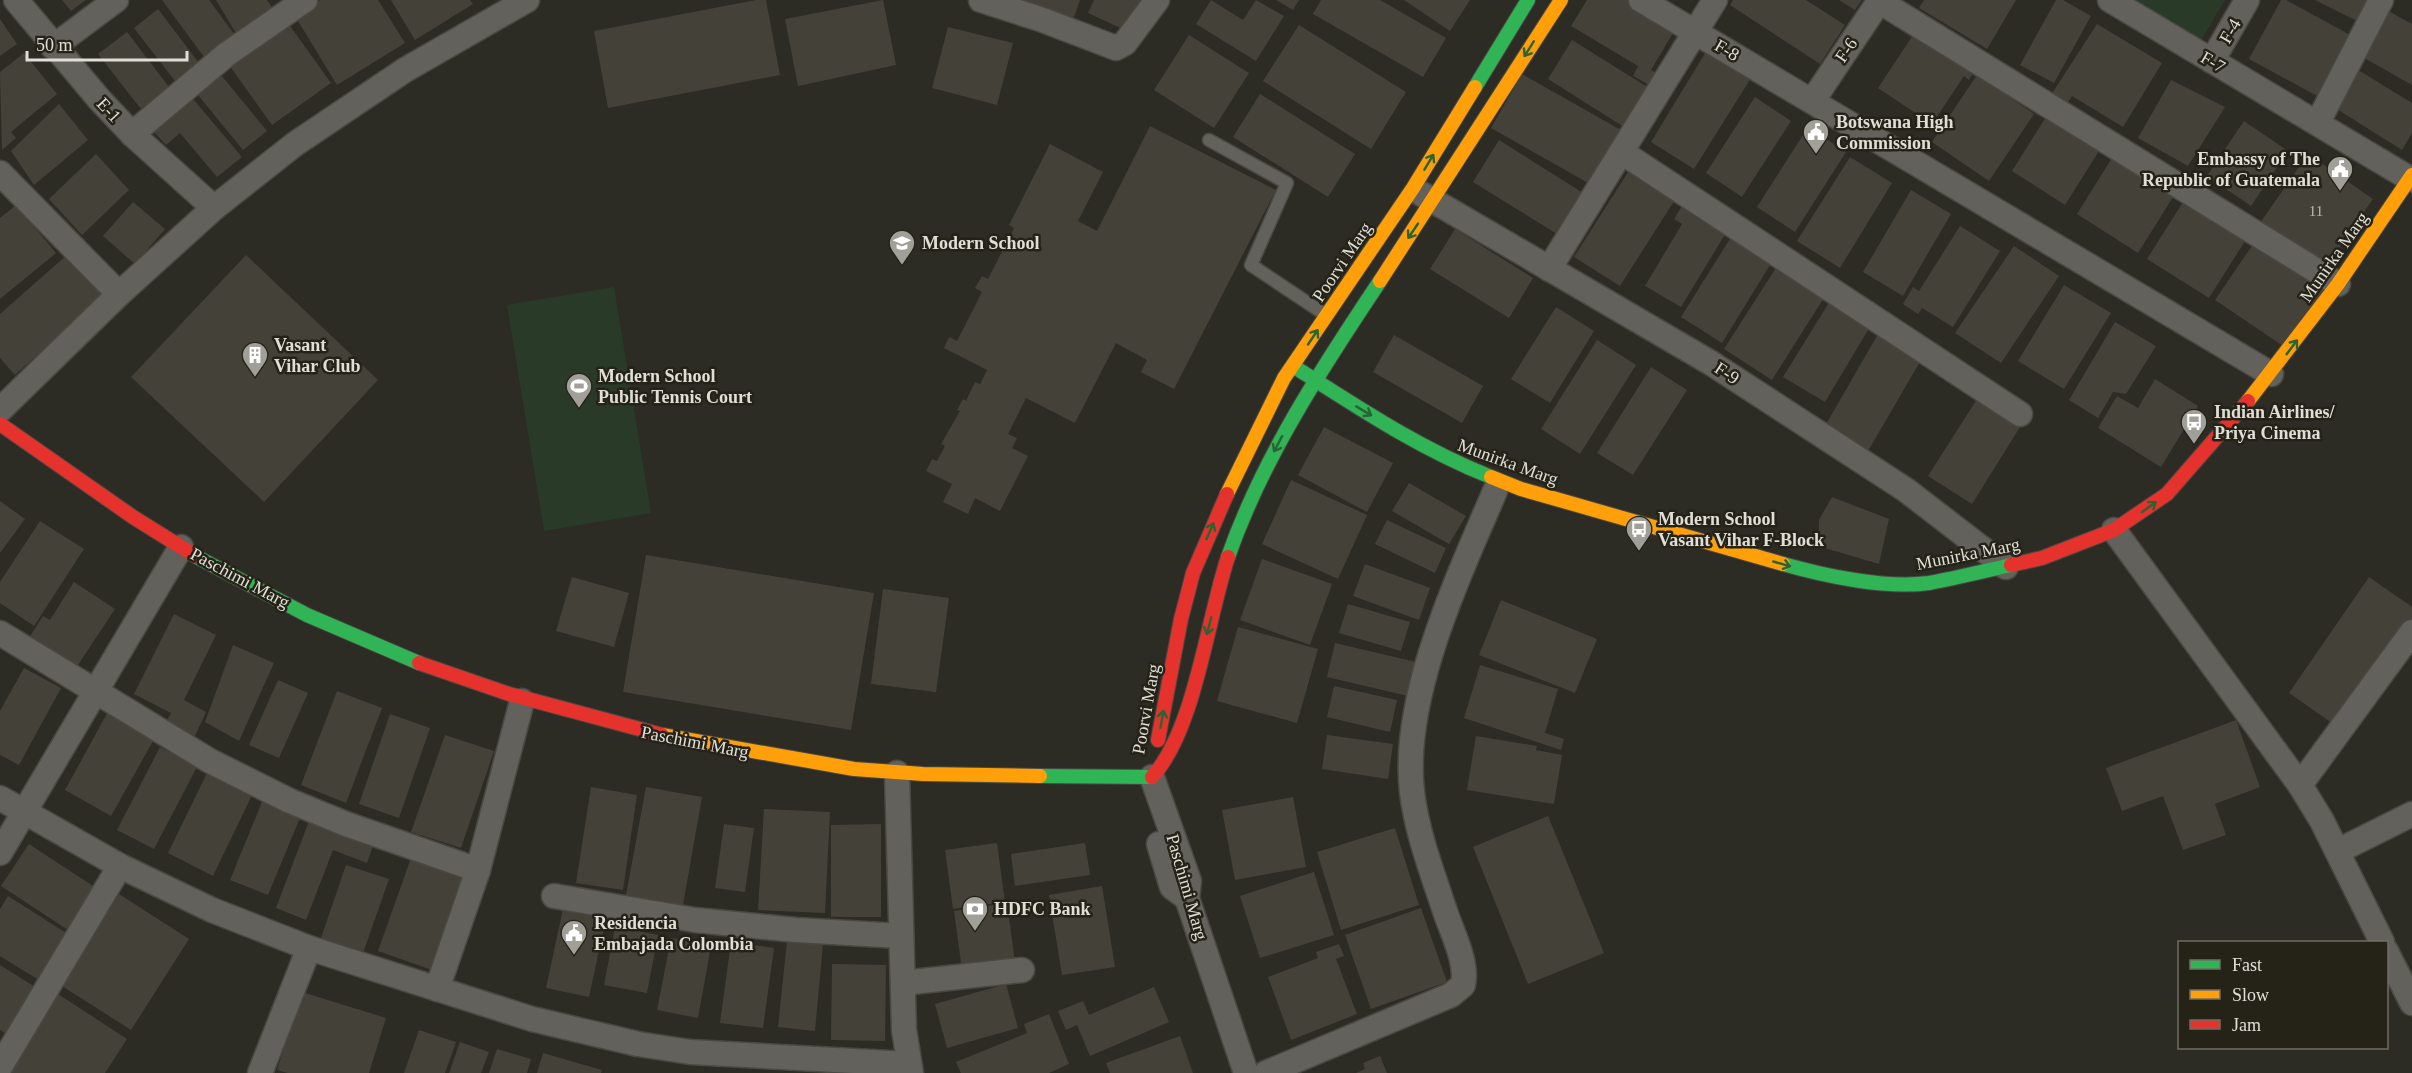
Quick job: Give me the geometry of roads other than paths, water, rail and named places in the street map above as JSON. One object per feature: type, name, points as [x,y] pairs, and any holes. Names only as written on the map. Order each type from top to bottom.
[{"type":"main road","name":"Poorvi Marg","points":[[1145,777],[1193,573],[1236,474],[1284,378],[1413,188],[1528,0]]},
{"type":"main road","name":"Poorvi Marg","points":[[1145,777],[1166,762],[1182,727],[1222,575],[1240,523],[1316,398],[1315,379],[1433,201],[1561,0]]},
{"type":"main road","name":"Munirka Marg","points":[[1284,378],[1407,451],[1495,491],[1794,580],[1834,589],[1885,593],[1947,588],[2020,574],[2123,535],[2167,494],[2271,374],[2338,284],[2411,178]]},
{"type":"main road","name":"Munirka Marg","points":[[1293,366],[1414,441],[1486,476],[1609,515],[1809,572],[1894,584],[1928,583],[2006,567],[2123,535]]},
{"type":"main road","name":"Paschimi Marg","points":[[0,424],[116,506],[181,547],[252,587],[358,639],[456,679],[522,701],[657,735],[775,757],[897,773],[1145,777]]},
{"type":"main road","points":[[2150,524],[2190,491]]},
{"type":"street","name":"E-1","points":[[16,0],[53,47],[132,134],[214,208]]},
{"type":"street","points":[[53,47],[116,0]]},
{"type":"street","points":[[132,134],[227,54],[305,0]]},
{"type":"street","points":[[0,410],[119,294],[214,208],[353,103],[405,70],[527,0]]},
{"type":"street","points":[[981,0],[1040,19],[1116,48],[1125,43],[1157,0]]},
{"type":"street","name":"F-8","points":[[1641,0],[1813,100],[2271,374]]},
{"type":"street","points":[[1549,269],[1623,153],[1715,0]]},
{"type":"street","points":[[1880,0],[2338,284]]},
{"type":"street","name":"F-6","points":[[1813,100],[1880,0]]},
{"type":"street","name":"F-7","points":[[2110,0],[2411,178]]},
{"type":"street","name":"F-4","points":[[2212,61],[2247,0]]},
{"type":"street","points":[[2318,122],[2381,0]]},
{"type":"street","points":[[1623,153],[2020,414]]},
{"type":"street","points":[[0,173],[119,294]]},
{"type":"street","name":"F-9","points":[[1413,188],[1671,338],[1948,520],[2006,567]]},
{"type":"street","points":[[1266,1073],[1451,995],[1463,985],[1463,963],[1422,843],[1412,792],[1411,744],[1431,652],[1495,491]]},
{"type":"street","points":[[2123,535],[2300,785],[2337,851],[2382,941]]},
{"type":"street","points":[[0,853],[181,547]]},
{"type":"street","points":[[2300,785],[2412,632]]},
{"type":"street","points":[[0,633],[210,761],[291,801],[404,846],[478,870]]},
{"type":"street","points":[[437,989],[478,870],[522,701]]},
{"type":"street","points":[[0,798],[120,866],[212,910],[309,948],[532,1019],[741,1065],[909,1069],[903,983],[897,773]]},
{"type":"street","name":"Paschimi Marg","points":[[1145,777],[1172,887],[1187,898],[1246,1073]]},
{"type":"street","points":[[2337,851],[2412,814]]},
{"type":"street","points":[[0,1067],[120,866]]},
{"type":"street","points":[[554,896],[695,921],[902,936]]},
{"type":"street","points":[[260,1073],[309,948]]},
{"type":"street","points":[[2388,955],[2412,1003]]},
{"type":"street","points":[[903,983],[1022,970]]},
{"type":"lane","points":[[1209,140],[1287,183],[1251,265],[1327,316]]},
{"type":"place","name":"Botswana High Commission","points":[[1816,155]]},
{"type":"place","name":"Embassy of The Republic of Guatemala","points":[[2340,192]]},
{"type":"place","name":"Modern School","points":[[902,266]]},
{"type":"place","name":"Vasant Vihar Club","points":[[255,378]]},
{"type":"place","name":"Modern School Public Tennis Court","points":[[579,409]]},
{"type":"place","name":"Indian Airlines/ Priya Cinema","points":[[2194,445]]},
{"type":"place","name":"Modern School Vasant Vihar F-Block","points":[[1639,552]]},
{"type":"place","name":"HDFC Bank","points":[[975,932]]},
{"type":"place","name":"Residencia Embajada Colombia","points":[[574,956]]}]
